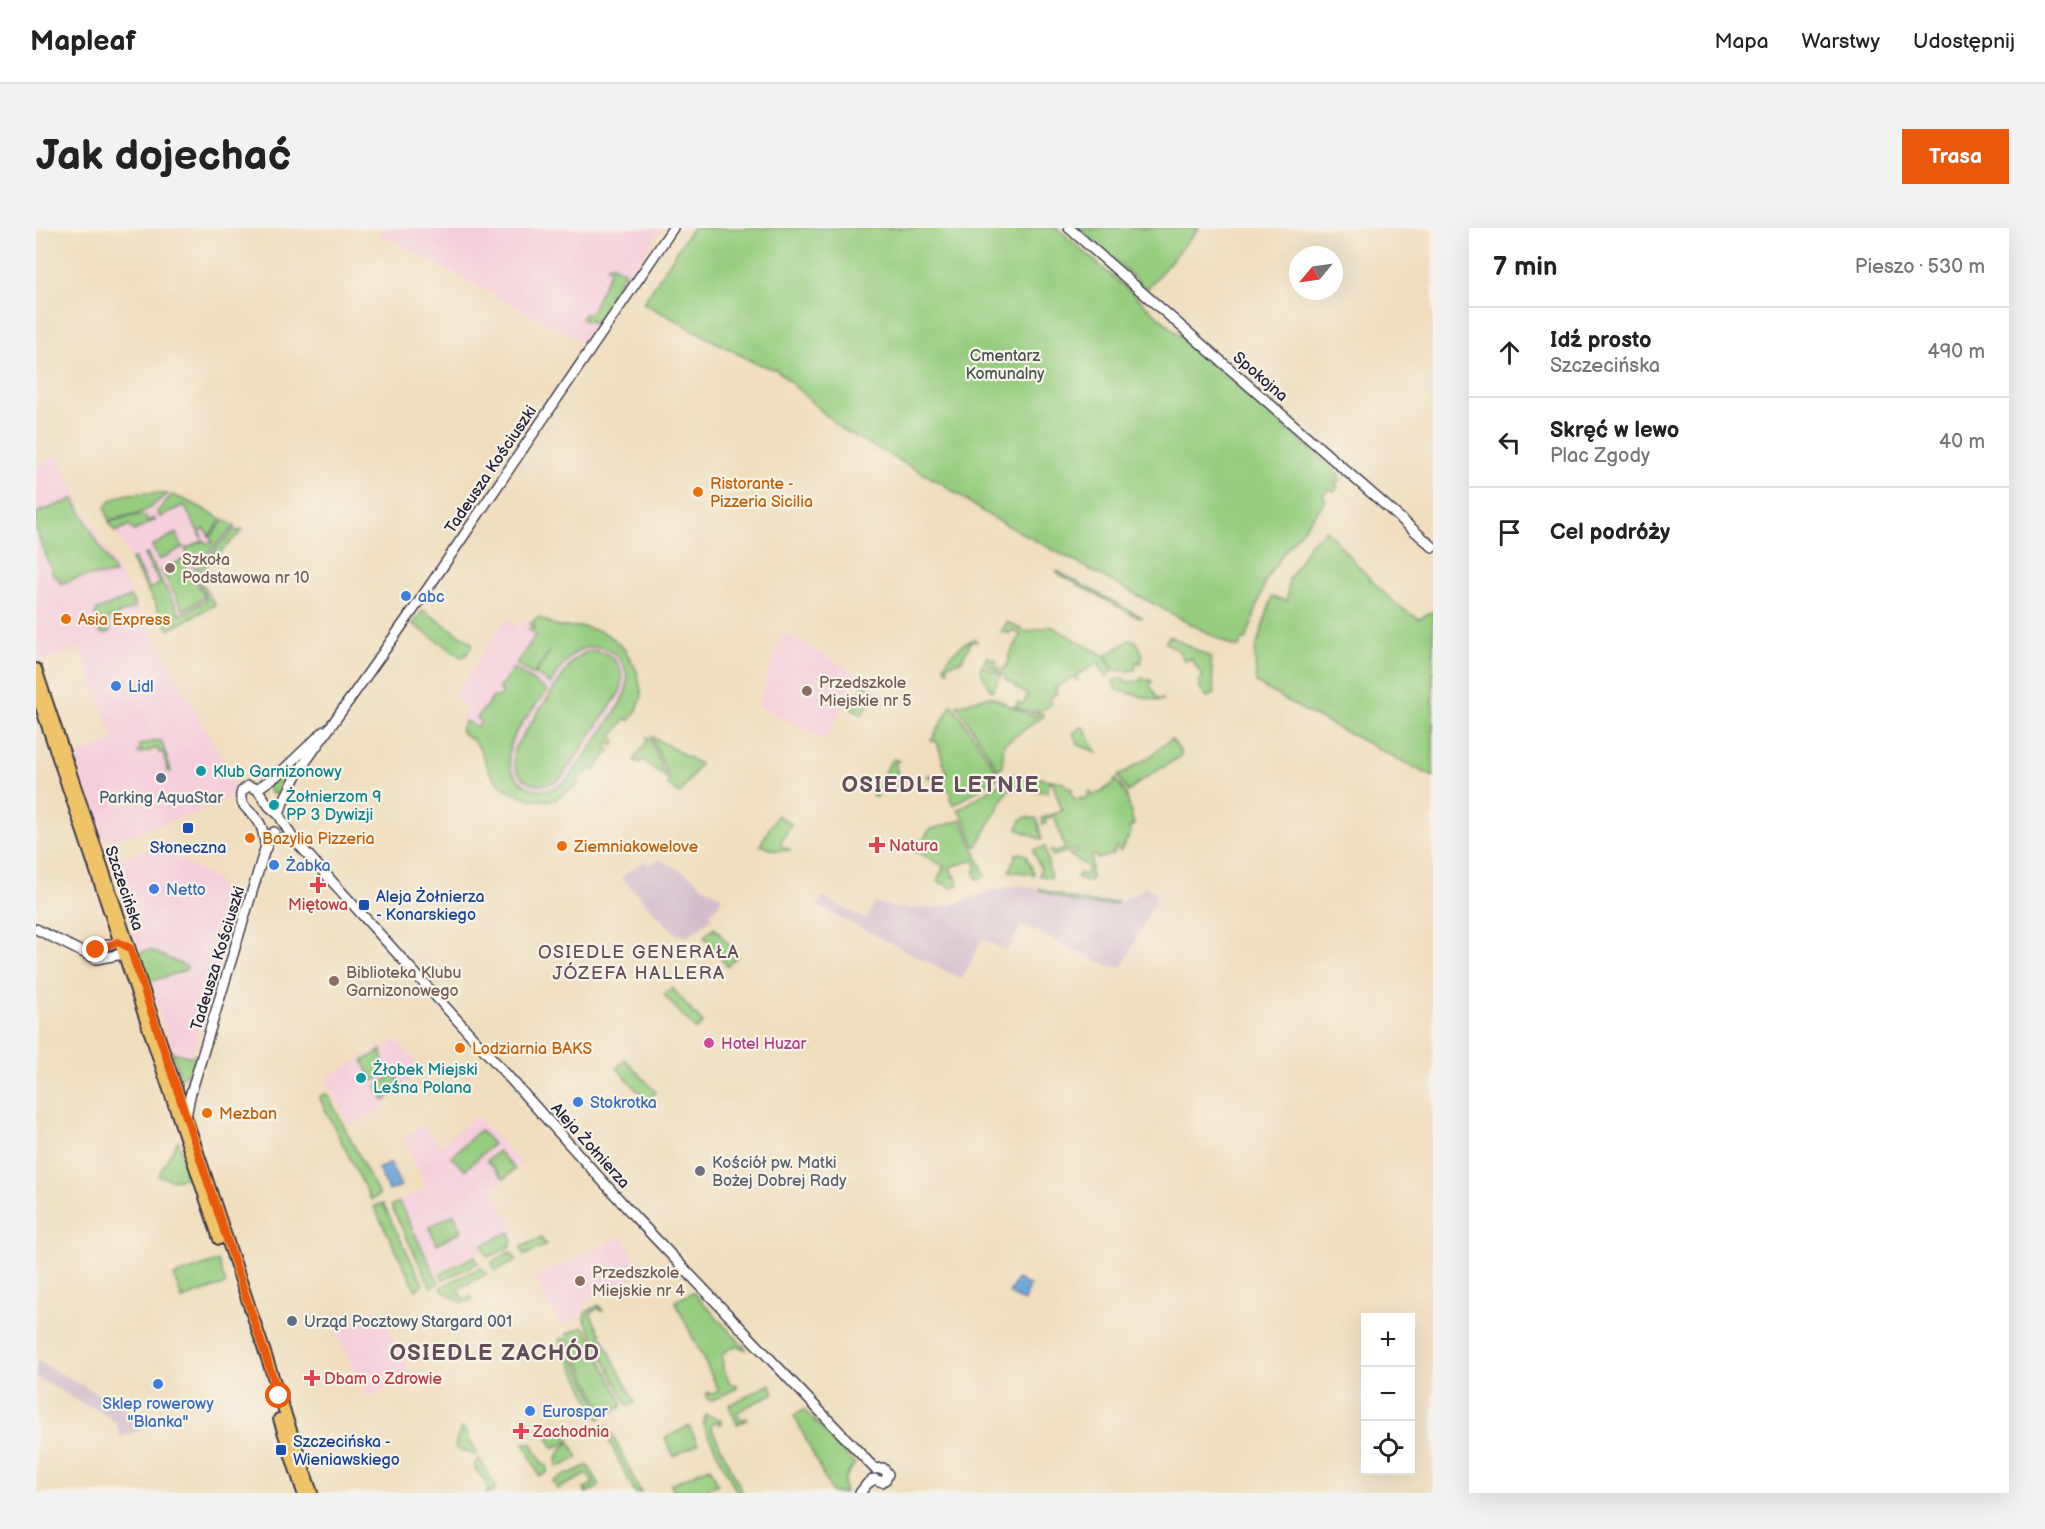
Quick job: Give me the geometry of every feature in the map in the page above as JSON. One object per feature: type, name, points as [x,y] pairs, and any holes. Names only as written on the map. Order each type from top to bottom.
[{"type":"main road","name":"Szczecińska","points":[[36,669],[303,1493]]},
{"type":"main road","name":"Szczecińska","points":[[36,692],[118,942],[126,951],[176,1088],[185,1098],[186,1117],[312,1493]]},
{"type":"street","name":"Tadeusza Kościuszki","points":[[185,1098],[197,1077],[272,838],[281,824],[280,817],[292,783],[405,622],[673,228]]},
{"type":"street","name":"Spokojna","points":[[1069,228],[1433,546]]},
{"type":"street","name":"Tadeusza Kościuszki","points":[[272,838],[262,830],[254,814],[243,805],[240,796],[242,791],[248,786],[257,789],[279,774],[330,726]]},
{"type":"street","name":"Aleja Żołnierza","points":[[257,789],[280,817],[290,836],[645,1227],[875,1474],[860,1493]]},
{"type":"street","points":[[262,830],[272,838],[290,836]]},
{"type":"street","points":[[36,929],[96,959],[126,951]]},
{"type":"street","points":[[84,952],[118,942]]},
{"type":"street","points":[[176,1088],[197,1077]]},
{"type":"shaded area","points":[[381,228],[662,228],[584,343],[379,234]]},
{"type":"shaded area","points":[[58,455],[78,498],[234,781],[235,791],[228,798],[197,813],[110,841],[101,837],[73,756],[114,741],[81,648],[42,661],[36,644],[36,467]]},
{"type":"shaded area","name":"Szkoła Podstawowa nr 10","points":[[130,494],[168,494],[185,500],[243,530],[197,575],[214,604],[168,628],[105,513],[106,506],[112,500]]},
{"type":"shaded area","points":[[526,618],[559,641],[586,634],[625,657],[632,689],[561,791],[525,792],[490,738],[460,718],[467,708],[453,698],[506,619],[519,628]]},
{"type":"shaded area","name":"Przedszkole Miejskie nr 5","points":[[783,632],[859,675],[826,740],[758,706]]},
{"type":"shaded area","points":[[169,840],[178,858],[215,879],[237,913],[188,1067],[180,1074],[131,926],[126,898],[115,861]]},
{"type":"shaded area","points":[[660,859],[722,897],[718,906],[709,914],[712,918],[687,937],[676,934],[621,877],[643,862],[649,865]]},
{"type":"shaded area","points":[[1020,885],[1038,889],[1063,900],[1106,906],[1119,903],[1146,886],[1158,895],[1123,966],[1111,967],[1022,925],[1007,951],[983,939],[962,979],[817,906],[822,897],[866,919],[875,902],[890,907],[933,908]]},
{"type":"shaded area","points":[[397,1040],[422,1069],[374,1114],[349,1126],[329,1086],[329,1076]]},
{"type":"shaded area","points":[[476,1116],[522,1164],[494,1190],[515,1233],[435,1275],[398,1201],[426,1189],[403,1139],[421,1125],[441,1146]]},
{"type":"shaded area","name":"Przedszkole Miejskie nr 4","points":[[623,1236],[641,1273],[587,1299],[580,1317],[560,1327],[535,1278]]},
{"type":"shaded area","points":[[379,1308],[413,1377],[368,1398],[335,1330]]},
{"type":"shaded area","points":[[37,1361],[133,1413],[141,1430],[121,1437],[116,1422],[36,1377]]},
{"type":"green space","name":"Cmentarz Komunalny","points":[[692,228],[1057,228],[1338,473],[1340,480],[1335,485],[1338,487],[1334,491],[1329,489],[1323,495],[1326,501],[1283,553],[1266,580],[1246,640],[1242,640],[1239,647],[1232,646],[988,515],[941,483],[841,429],[777,370],[755,363],[643,303]]},
{"type":"green space","points":[[1078,228],[1199,228],[1147,289]]},
{"type":"green space","points":[[609,265],[625,272],[611,294],[615,298],[598,323],[583,320],[584,314],[590,314],[611,269],[607,267]]},
{"type":"green space","points":[[168,494],[143,512],[109,520],[105,508],[113,499],[124,495]]},
{"type":"green space","points":[[172,495],[222,519],[209,536],[205,529],[200,531],[202,539],[184,505],[160,517],[157,512]]},
{"type":"green space","points":[[74,499],[115,574],[80,577],[60,584],[58,577],[54,577],[36,530],[36,513]]},
{"type":"green space","points":[[138,515],[145,516],[148,521],[154,518],[155,520],[134,531],[129,525],[115,532],[109,522]]},
{"type":"green space","points":[[224,520],[235,526],[193,567],[185,549],[204,540],[207,544],[212,542],[210,537]]},
{"type":"green space","points":[[235,529],[238,532],[243,530],[197,575],[215,605],[169,630],[131,560],[133,558],[150,589],[160,584],[144,555],[147,554],[182,614],[207,600],[194,571]]},
{"type":"green space","points":[[1326,530],[1394,602],[1419,619],[1433,611],[1433,777],[1303,710],[1256,683],[1255,651],[1272,597],[1287,601],[1289,579],[1310,543]]},
{"type":"green space","points":[[176,533],[183,547],[159,560],[152,546]]},
{"type":"green space","points":[[183,559],[205,598],[183,610],[162,571]]},
{"type":"green space","points":[[1057,571],[1142,617],[1142,618],[1057,573]]},
{"type":"green space","points":[[130,597],[134,602],[134,608],[109,618],[110,632],[104,634],[100,632],[104,629],[99,616],[95,617],[97,610]]},
{"type":"green space","points":[[423,610],[472,643],[465,656],[461,657],[413,624]]},
{"type":"green space","points":[[538,617],[559,627],[583,627],[600,631],[613,638],[625,650],[637,671],[642,696],[630,721],[626,718],[612,737],[616,741],[613,746],[608,743],[606,747],[610,750],[594,772],[590,769],[578,779],[580,784],[556,800],[527,798],[503,786],[490,772],[478,746],[460,731],[465,721],[477,727],[481,722],[477,718],[493,697],[499,697],[503,692],[498,689],[514,668],[547,691],[514,736],[509,752],[511,768],[520,781],[526,785],[541,790],[562,784],[605,727],[624,695],[627,686],[625,668],[614,654],[606,649],[589,647],[575,653],[550,684],[535,674],[550,651],[533,675],[516,664],[536,635],[528,629],[533,629],[535,626],[530,624]]},
{"type":"green space","points":[[1007,622],[1026,632],[1051,626],[1105,656],[1113,671],[1106,677],[1098,663],[1077,675],[1078,681],[1074,677],[1055,688],[1057,693],[1049,699],[1052,704],[1047,707],[1034,712],[1020,709],[1015,706],[1018,702],[1023,704],[1028,695],[984,662],[987,656],[997,661],[995,666],[1004,670],[1010,658],[1008,657],[1021,635],[1012,630],[1009,634],[1001,632]]},
{"type":"green space","points":[[1169,636],[1210,657],[1215,694],[1207,697],[1200,689],[1199,680],[1203,677],[1191,658],[1185,661],[1177,649],[1165,643]]},
{"type":"green space","points":[[975,639],[977,642],[972,641],[961,661],[947,665],[948,670],[945,668],[944,665],[957,649]]},
{"type":"green space","points":[[1130,640],[1136,641],[1143,654],[1141,663],[1136,662],[1135,670],[1117,670],[1111,665],[1106,655]]},
{"type":"green space","points":[[592,651],[607,654],[613,658],[622,677],[620,692],[562,777],[553,783],[535,784],[520,775],[515,767],[513,757],[515,747],[572,662],[582,654]]},
{"type":"green space","points":[[982,665],[1001,675],[993,690],[990,690],[980,670]]},
{"type":"green space","points":[[1142,677],[1152,681],[1150,686],[1158,699],[1164,699],[1159,701],[1117,690],[1112,681],[1124,678],[1127,682],[1141,681]]},
{"type":"green space","points":[[864,684],[875,691],[863,714],[851,708]]},
{"type":"green space","points":[[990,696],[1027,714],[1037,716],[1037,713],[1042,713],[1044,716],[1004,744],[1002,767],[998,769],[957,705]]},
{"type":"green space","points":[[952,704],[1000,776],[954,805],[950,799],[951,792],[927,776],[938,774],[942,782],[947,773],[937,742],[931,741]]},
{"type":"green space","points":[[1080,727],[1084,728],[1097,753],[1079,745],[1073,734]]},
{"type":"green space","points":[[651,736],[700,764],[680,794],[667,785],[669,777]]},
{"type":"green space","points":[[647,737],[650,739],[666,777],[642,760],[639,764],[634,760],[648,740]]},
{"type":"green space","points":[[1171,739],[1181,752],[1181,756],[1142,780],[1128,792],[1118,776],[1148,758]]},
{"type":"green space","points":[[159,740],[162,742],[170,772],[166,770],[163,752],[159,753],[158,748],[139,754],[138,751],[141,750],[139,745]]},
{"type":"green space","points":[[894,759],[899,761],[895,763],[899,778],[904,777],[904,781],[900,779],[896,784],[900,787],[898,789],[895,785],[875,792],[877,797],[874,797],[872,794]]},
{"type":"green space","points":[[298,761],[301,765],[282,798],[274,793],[271,794],[268,785]]},
{"type":"green space","points":[[1014,774],[1062,782],[1073,790],[1070,792],[1075,799],[1088,798],[1090,792],[1093,796],[1115,783],[1116,779],[1126,794],[1134,825],[1129,828],[1131,833],[1120,851],[1116,847],[1113,854],[1097,859],[1096,855],[1092,855],[1091,880],[1087,882],[1077,877],[1080,873],[1085,875],[1089,867],[1069,855],[1078,852],[1077,849],[1053,856],[1050,851],[1065,849],[1054,816],[1045,819],[1046,824],[1043,825],[1042,818],[1062,811],[1053,783],[1049,781],[1048,792],[1020,790],[1019,788],[1011,791],[1005,780]]},
{"type":"green space","points":[[1004,781],[1007,792],[975,846],[965,820],[958,810]]},
{"type":"green space","points":[[777,815],[791,824],[780,845],[790,850],[777,851],[760,845]]},
{"type":"green space","points":[[1026,817],[1037,819],[1042,840],[1017,829],[1021,820]]},
{"type":"green space","points":[[962,820],[985,876],[977,879],[974,860],[950,867],[953,877],[956,876],[958,885],[952,888],[937,881],[944,866],[911,849],[916,840],[922,842],[929,830]]},
{"type":"green space","points":[[1045,847],[1051,878],[1039,875],[1041,870],[1033,850]]},
{"type":"green space","points":[[1016,854],[1026,855],[1034,874],[1009,871]]},
{"type":"green space","points":[[1040,888],[1078,900],[1118,901],[1118,903],[1097,905],[1078,903],[1049,894],[1039,890]]},
{"type":"green space","points":[[714,927],[738,956],[727,966],[704,937]]},
{"type":"green space","points":[[150,950],[187,967],[186,970],[153,981],[146,976],[138,953]]},
{"type":"green space","points":[[672,988],[693,1015],[695,1014],[703,1023],[696,1030],[664,995]]},
{"type":"green space","points":[[382,1050],[383,1063],[389,1070],[373,1081],[363,1061]]},
{"type":"green space","points":[[172,1052],[188,1056],[197,1055],[192,1069],[182,1077],[180,1075]]},
{"type":"green space","points":[[625,1059],[656,1092],[647,1101],[617,1068]]},
{"type":"green space","points":[[394,1074],[402,1084],[384,1101],[376,1086]]},
{"type":"green space","points":[[328,1095],[379,1195],[371,1200],[319,1097]]},
{"type":"green space","points":[[480,1130],[493,1144],[465,1170],[451,1157]]},
{"type":"green space","points":[[178,1140],[190,1177],[173,1180],[158,1176]]},
{"type":"green space","points":[[498,1151],[515,1169],[504,1179],[487,1161]]},
{"type":"green space","points":[[399,1202],[439,1283],[431,1287],[391,1206]]},
{"type":"green space","points":[[383,1204],[423,1284],[416,1290],[374,1207]]},
{"type":"green space","points":[[454,1214],[462,1231],[437,1244],[429,1227]]},
{"type":"green space","points":[[509,1232],[512,1239],[510,1247],[488,1257],[482,1245]]},
{"type":"green space","points":[[541,1238],[546,1245],[524,1256],[521,1247]]},
{"type":"green space","points":[[510,1252],[517,1260],[495,1271],[492,1262]]},
{"type":"green space","points":[[475,1256],[478,1263],[443,1280],[440,1274]]},
{"type":"green space","points":[[218,1261],[226,1284],[182,1299],[174,1276]]},
{"type":"green space","points":[[481,1267],[487,1274],[458,1289],[463,1299],[471,1295],[473,1300],[463,1303],[442,1291],[441,1287]]},
{"type":"green space","points":[[693,1292],[747,1350],[736,1346],[727,1350],[722,1356],[723,1368],[731,1385],[736,1384],[738,1388],[711,1401],[708,1400],[706,1394],[709,1392],[710,1395],[719,1391],[675,1301]]},
{"type":"green space","points":[[599,1305],[603,1311],[599,1308],[590,1313],[635,1403],[629,1406],[584,1318],[587,1311]]},
{"type":"green space","points":[[582,1327],[586,1329],[622,1402],[621,1407],[607,1414],[601,1407],[567,1337],[567,1334]]},
{"type":"green space","points":[[564,1338],[603,1415],[599,1419],[559,1339]]},
{"type":"green space","points":[[770,1384],[774,1393],[737,1412],[741,1420],[746,1418],[747,1420],[737,1424],[729,1405]]},
{"type":"green space","points":[[804,1410],[855,1464],[844,1481],[845,1493],[832,1493],[794,1415]]},
{"type":"green space","points":[[706,1415],[720,1419],[722,1424],[720,1425],[718,1421],[710,1425],[743,1493],[737,1493],[703,1424]]},
{"type":"green space","points":[[602,1426],[608,1426],[641,1493],[635,1493]]},
{"type":"green space","points":[[689,1426],[698,1444],[674,1456],[665,1438]]},
{"type":"green space","points":[[463,1428],[477,1454],[475,1455],[457,1449],[455,1445],[460,1430]]},
{"type":"green space","points":[[561,1428],[570,1441],[553,1448],[547,1435]]},
{"type":"green space","points":[[570,1442],[578,1458],[557,1466],[560,1452]]},
{"type":"green space","points":[[524,1443],[532,1444],[543,1464],[547,1466],[547,1473],[539,1476]]},
{"type":"green space","points":[[479,1458],[495,1486],[494,1493],[485,1493],[489,1491],[487,1484],[475,1469],[475,1463]]},
{"type":"green space","points":[[588,1465],[599,1484],[597,1488],[586,1493],[584,1489],[593,1484],[588,1474],[557,1489],[553,1481]]},
{"type":"green space","points":[[710,1467],[718,1484],[697,1493],[675,1493],[671,1484]]},
{"type":"water","points":[[390,1163],[401,1186],[389,1191],[378,1169]]},
{"type":"water","points":[[1017,1279],[1030,1286],[1024,1302],[1009,1293]]},
{"type":"place","name":"Ristorante - Pizzeria Sicilia","points":[[698,492]]},
{"type":"place","name":"Szkoła Podstawowa nr 10","points":[[170,568]]},
{"type":"place","name":"abc","points":[[406,596]]},
{"type":"place","name":"Asia Express","points":[[66,619]]},
{"type":"place","name":"Lidl","points":[[116,686]]},
{"type":"place","name":"Przedszkole Miejskie nr 5","points":[[807,691]]},
{"type":"place","name":"Klub Garnizonowy","points":[[201,771]]},
{"type":"place","name":"Parking AquaStar","points":[[161,778]]},
{"type":"place","name":"Żołnierzom 9 PP 3 Dywizji","points":[[274,805]]},
{"type":"place","name":"Słoneczna","points":[[188,828]]},
{"type":"place","name":"Bazylia Pizzeria","points":[[250,838]]},
{"type":"place","name":"Natura","points":[[877,845]]},
{"type":"place","name":"Ziemniakowelove","points":[[562,846]]},
{"type":"place","name":"Żabka","points":[[274,865]]},
{"type":"place","name":"Miętowa","points":[[318,885]]},
{"type":"place","name":"Netto","points":[[154,889]]},
{"type":"place","name":"Aleja Żołnierza - Konarskiego","points":[[364,905]]},
{"type":"place","name":"Biblioteka Klubu Garnizonowego","points":[[334,981]]},
{"type":"place","name":"Hotel Huzar","points":[[709,1043]]},
{"type":"place","name":"Lodziarnia BAKS","points":[[460,1048]]},
{"type":"place","name":"Żłobek Miejski Leśna Polana","points":[[361,1078]]},
{"type":"place","name":"Stokrotka","points":[[578,1102]]},
{"type":"place","name":"Mezban","points":[[207,1113]]},
{"type":"place","name":"Kościół pw. Matki Bożej Dobrej Rady","points":[[700,1171]]},
{"type":"place","name":"Przedszkole Miejskie nr 4","points":[[580,1281]]},
{"type":"place","name":"Urząd Pocztowy Stargard 001","points":[[292,1321]]},
{"type":"place","name":"Dbam o Zdrowie","points":[[312,1378]]},
{"type":"place","name":"Sklep rowerowy \"Blanka\"","points":[[158,1384]]},
{"type":"place","name":"Eurospar","points":[[530,1411]]},
{"type":"place","name":"Zachodnia","points":[[521,1431]]},
{"type":"place","name":"Szczecińska - Wieniawskiego","points":[[281,1450]]},
{"type":"district","name":"OSIEDLE LETNIE","points":[[941,784]]},
{"type":"district","name":"OSIEDLE GENERAŁA JÓZEFA HALLERA","points":[[639,962]]},
{"type":"district","name":"OSIEDLE ZACHÓD","points":[[495,1352]]},
{"type":"route","points":[[96,950],[118,942],[130,948],[279,1396]]}]
